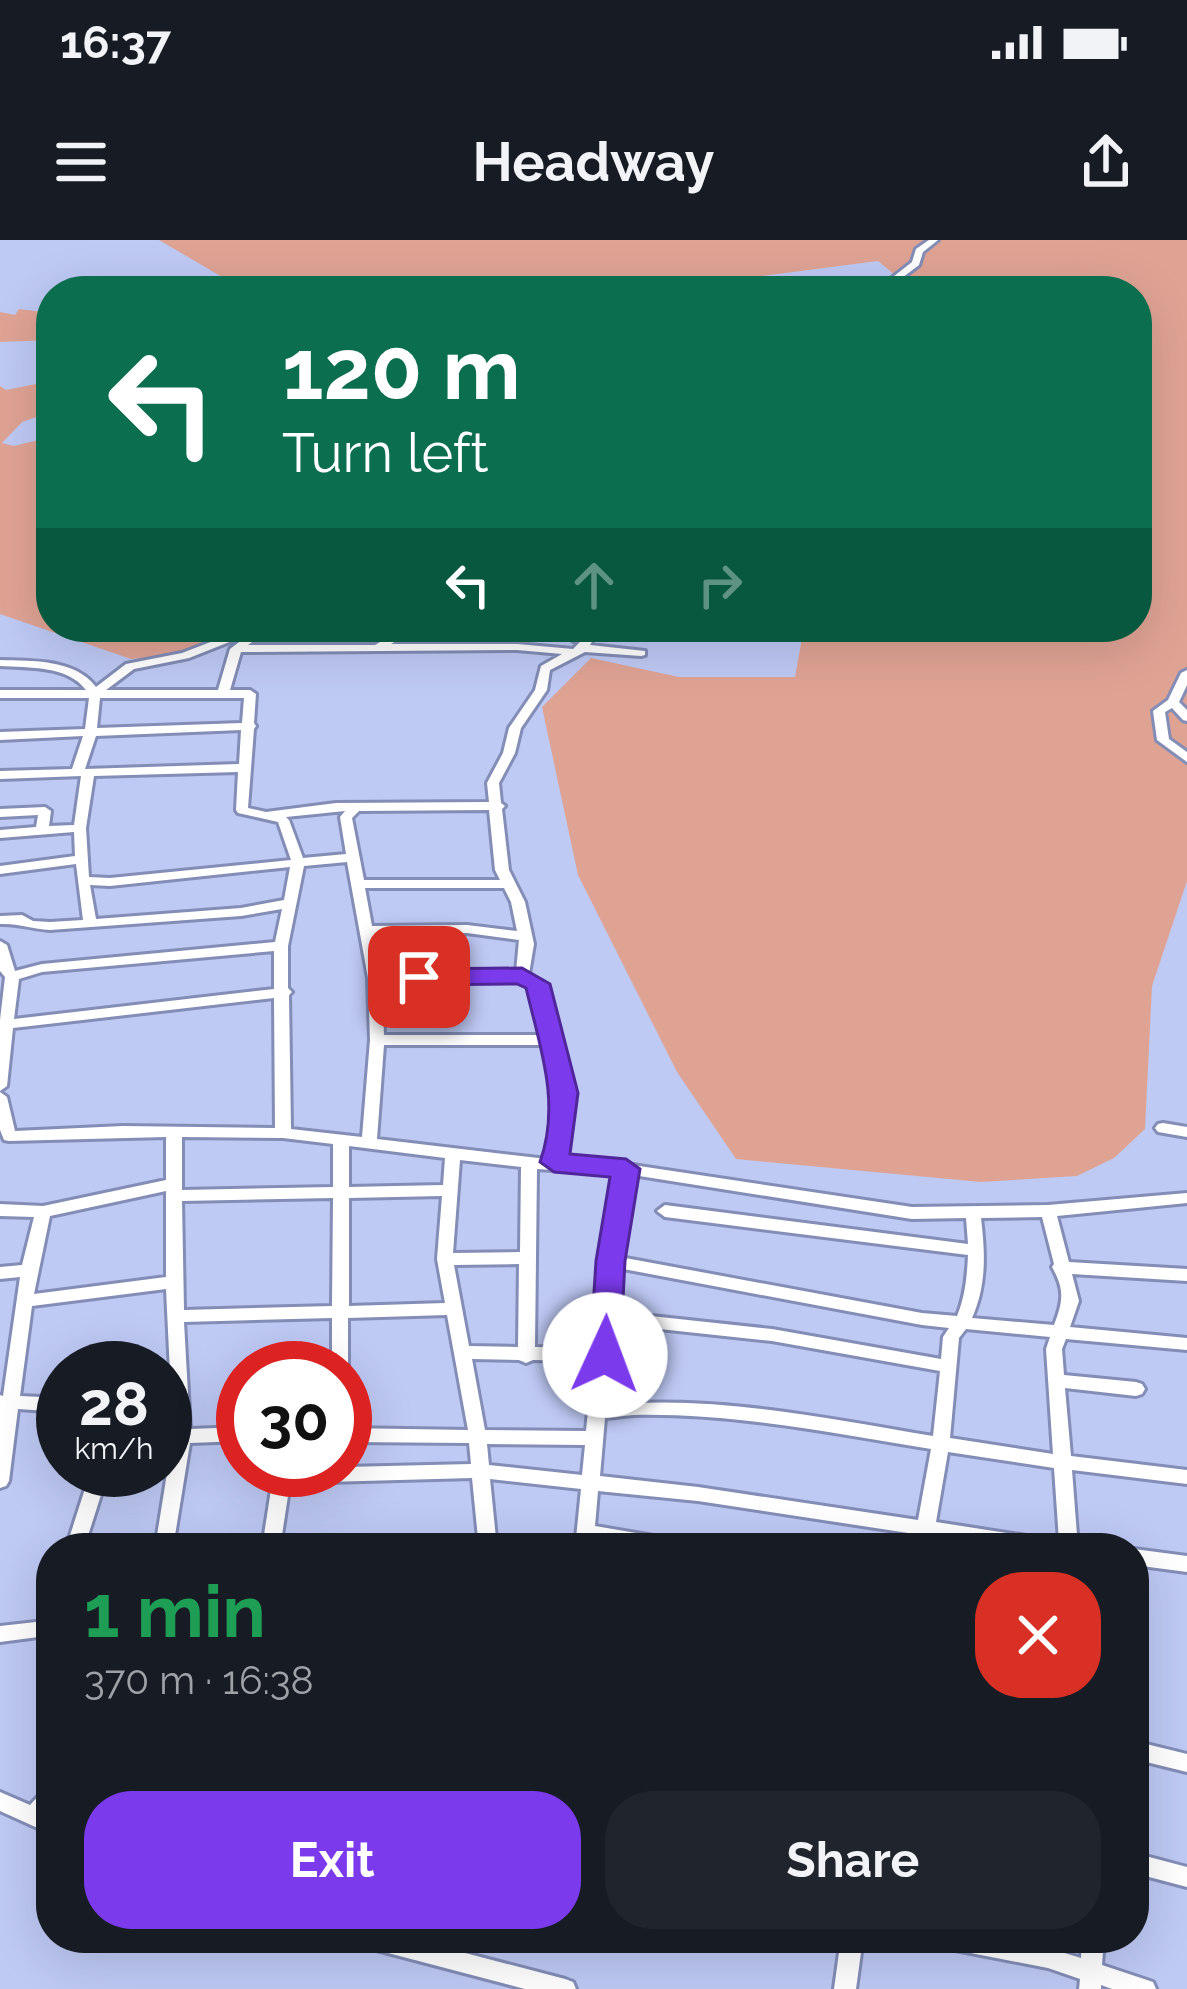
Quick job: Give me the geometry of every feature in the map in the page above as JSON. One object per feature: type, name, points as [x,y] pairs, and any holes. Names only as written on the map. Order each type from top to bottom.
[{"type":"street","points":[[899,276],[916,263],[919,250],[934,240]]},
{"type":"street","points":[[90,923],[78,860],[82,773],[97,692],[130,666],[227,642]]},
{"type":"street","points":[[224,691],[240,642]]},
{"type":"street","points":[[303,642],[376,648],[530,642]]},
{"type":"street","points":[[376,648],[387,642]]},
{"type":"street","points":[[522,976],[527,944],[500,859],[499,806],[493,783],[509,753],[515,728],[541,690],[545,668],[578,642]]},
{"type":"street","points":[[590,642],[641,653]]},
{"type":"street","points":[[0,662],[77,672],[97,692]]},
{"type":"street","points":[[1187,673],[1173,703],[1159,711],[1163,740],[1187,758]]},
{"type":"street","points":[[0,694],[250,694],[242,810],[284,820],[298,862],[281,946],[283,1133]]},
{"type":"street","points":[[1173,703],[1187,717]]},
{"type":"street","points":[[0,736],[250,725]]},
{"type":"street","points":[[1,778],[246,768]]},
{"type":"street","points":[[262,816],[499,806]]},
{"type":"street","points":[[353,809],[346,818],[375,978],[377,1040],[369,1141]]},
{"type":"street","points":[[0,813],[44,812],[42,831]]},
{"type":"street","points":[[0,834],[80,828]]},
{"type":"street","points":[[0,854],[0,872],[78,860]]},
{"type":"street","points":[[82,880],[110,882],[354,857]]},
{"type":"street","points":[[358,884],[511,884]]},
{"type":"street","points":[[0,920],[22,919],[36,926],[90,923],[217,914],[291,902]]},
{"type":"street","points":[[369,929],[467,929],[523,936]]},
{"type":"street","points":[[0,945],[6,972],[0,1086]]},
{"type":"street","points":[[6,972],[281,946]]},
{"type":"street","points":[[375,978],[522,976],[538,984],[565,1093],[561,1142],[554,1162]]},
{"type":"street","points":[[4,1023],[285,992]]},
{"type":"street","points":[[377,1040],[554,1040]]},
{"type":"street","points":[[0,1097],[4,1137],[283,1133],[626,1169],[912,1214],[1048,1211],[1187,1198]]},
{"type":"street","points":[[1163,1128],[1187,1132]]},
{"type":"street","points":[[174,1131],[176,1341]]},
{"type":"street","points":[[340,1341],[341,1141]]},
{"type":"street","points":[[453,1152],[445,1259],[477,1434],[487,1533]]},
{"type":"street","points":[[526,1357],[529,1162]]},
{"type":"street","points":[[585,1533],[611,1261],[626,1169]]},
{"type":"street","points":[[0,1210],[43,1212],[173,1190],[451,1190]]},
{"type":"street","points":[[665,1211],[978,1251]]},
{"type":"street","points":[[1048,1211],[1071,1301],[1054,1349],[1068,1533]]},
{"type":"street","points":[[0,1481],[6,1402],[43,1212]]},
{"type":"street","points":[[924,1533],[942,1444],[951,1337],[964,1324],[978,1251],[973,1214]]},
{"type":"street","points":[[445,1259],[529,1258]]},
{"type":"street","points":[[611,1261],[964,1324],[1187,1344]]},
{"type":"street","points":[[1060,1267],[1187,1275]]},
{"type":"street","points":[[0,1273],[29,1270]]},
{"type":"street","points":[[23,1301],[174,1282]]},
{"type":"street","points":[[177,1316],[453,1309]]},
{"type":"street","points":[[606,1317],[772,1335],[947,1366]]},
{"type":"street","points":[[461,1352],[526,1357],[605,1355]]},
{"type":"street","points":[[1059,1381],[1136,1389]]},
{"type":"street","points":[[6,1402],[36,1404]]},
{"type":"street","points":[[599,1412],[649,1409],[757,1415],[1066,1465],[1187,1477]]},
{"type":"street","points":[[372,1435],[593,1438]]},
{"type":"street","points":[[372,1472],[481,1471],[589,1481],[967,1533]]},
{"type":"street","points":[[80,1533],[91,1497]]},
{"type":"street","points":[[166,1533],[172,1497]]},
{"type":"street","points":[[273,1533],[279,1497]]},
{"type":"street","points":[[1149,1559],[1187,1564]]},
{"type":"street","points":[[0,1634],[36,1630]]},
{"type":"street","points":[[1149,1754],[1187,1763]]},
{"type":"street","points":[[0,1801],[36,1818]]},
{"type":"street","points":[[1149,1867],[1187,1877]]},
{"type":"street","points":[[427,1953],[566,1989]]},
{"type":"street","points":[[844,1989],[850,1953]]},
{"type":"street","points":[[997,1953],[1091,1980],[1145,1989]]},
{"type":"shaded area","points":[[159,240],[1187,240],[1187,881],[1152,986],[1145,1129],[1114,1158],[1077,1176],[981,1182],[736,1159],[677,1072],[578,875],[542,707],[591,658],[679,677],[795,677],[801,642],[1152,642],[1152,276],[896,276],[878,261],[762,276],[220,276]]},
{"type":"shaded area","points":[[19,309],[36,311],[36,341],[0,342],[0,312],[15,315]]},
{"type":"shaded area","points":[[36,384],[36,417],[22,422],[2,443],[14,446],[36,441],[36,626],[0,614],[0,386],[6,390]]},
{"type":"shaded area","points":[[82,642],[217,642],[207,653],[131,659]]},
{"type":"route","points":[[419,977],[522,976],[538,984],[565,1093],[561,1142],[554,1162],[626,1169],[611,1261],[605,1355]]}]
